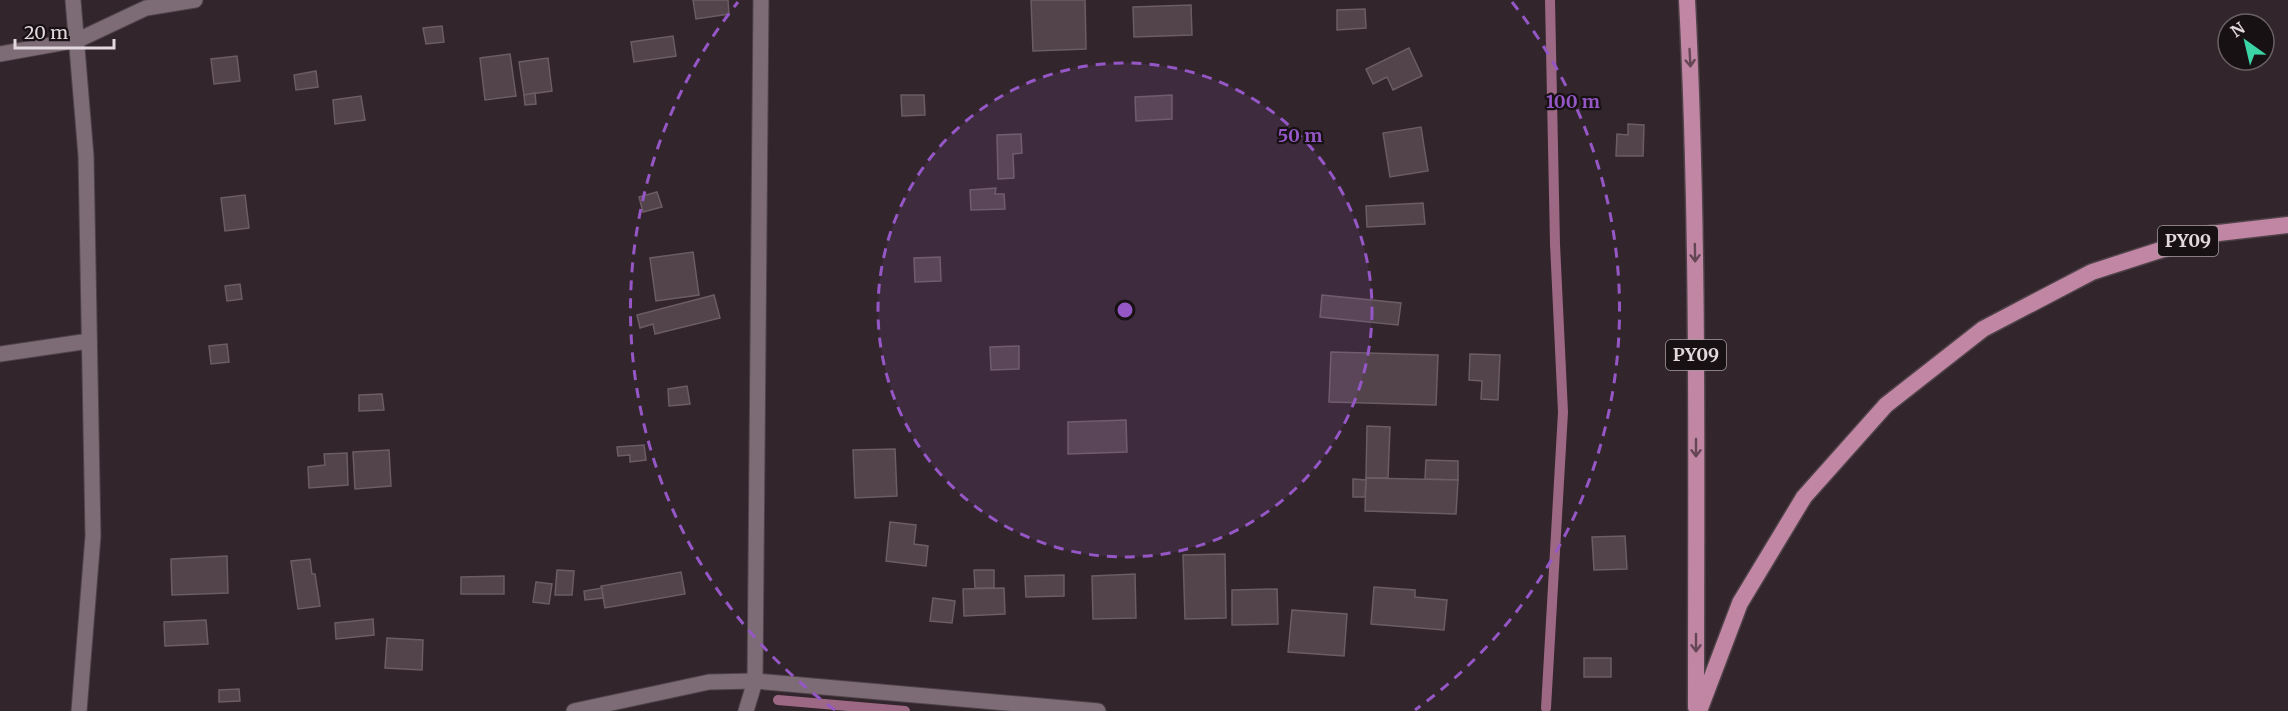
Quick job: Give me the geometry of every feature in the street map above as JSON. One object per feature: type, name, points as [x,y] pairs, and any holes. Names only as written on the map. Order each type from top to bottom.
[{"type":"highway","name":"PY09","points":[[1687,0],[1693,127],[1697,711]]},
{"type":"highway","name":"PY09","points":[[1697,711],[1740,603],[1804,497],[1886,405],[1983,329],[2092,272],[2210,234],[2288,225]]},
{"type":"street","points":[[73,0],[86,156],[93,536],[79,711]]},
{"type":"street","points":[[0,54],[78,39],[146,8],[195,0]]},
{"type":"street","points":[[746,711],[755,681],[761,0]]},
{"type":"street","points":[[0,354],[89,341]]},
{"type":"street","points":[[574,711],[709,682],[755,681],[1098,711]]},
{"type":"building","points":[[693,0],[728,0],[729,14],[696,19]]},
{"type":"building","points":[[1031,0],[1085,0],[1086,49],[1033,51]]},
{"type":"building","points":[[1191,5],[1192,35],[1134,37],[1133,7]]},
{"type":"building","points":[[1365,9],[1366,28],[1337,30],[1337,10]]},
{"type":"building","points":[[442,26],[444,42],[426,44],[423,28]]},
{"type":"building","points":[[673,36],[676,56],[634,62],[631,42]]},
{"type":"building","points":[[1409,48],[1422,76],[1393,90],[1387,77],[1373,84],[1366,69]]},
{"type":"building","points":[[510,54],[516,96],[485,100],[480,58]]},
{"type":"building","points":[[237,56],[240,81],[214,84],[211,59]]},
{"type":"building","points":[[548,58],[552,91],[524,95],[519,62]]},
{"type":"building","points":[[316,71],[318,87],[296,90],[294,75]]},
{"type":"building","points":[[535,93],[536,104],[525,105],[524,95]]},
{"type":"building","points":[[901,95],[924,95],[925,115],[902,116]]},
{"type":"building","points":[[1172,95],[1172,119],[1136,121],[1135,97]]},
{"type":"building","points":[[361,96],[365,120],[335,124],[333,100]]},
{"type":"building","points":[[1628,124],[1644,125],[1643,156],[1616,156],[1617,134],[1628,135]]},
{"type":"building","points":[[1421,127],[1428,171],[1390,177],[1383,133]]},
{"type":"building","points":[[1021,134],[1022,153],[1013,154],[1014,178],[998,179],[997,135]]},
{"type":"building","points":[[996,188],[995,194],[1004,194],[1005,209],[971,210],[970,190]]},
{"type":"building","points":[[657,192],[662,207],[643,212],[639,197]]},
{"type":"building","points":[[245,195],[249,228],[225,231],[221,198]]},
{"type":"building","points":[[1423,203],[1425,224],[1367,227],[1366,206]]},
{"type":"building","points":[[693,252],[699,295],[656,301],[650,258]]},
{"type":"building","points":[[940,257],[941,281],[915,282],[914,258]]},
{"type":"building","points":[[240,284],[242,299],[227,301],[225,286]]},
{"type":"building","points":[[714,295],[720,318],[655,334],[653,324],[640,328],[637,315]]},
{"type":"building","points":[[1322,295],[1401,303],[1398,325],[1320,317]]},
{"type":"building","points":[[227,344],[229,362],[211,364],[209,346]]},
{"type":"building","points":[[1019,346],[1019,369],[991,370],[990,347]]},
{"type":"building","points":[[1331,352],[1438,355],[1436,405],[1329,402]]},
{"type":"building","points":[[1470,354],[1500,355],[1498,400],[1481,399],[1482,381],[1469,380]]},
{"type":"building","points":[[687,386],[690,404],[669,406],[668,389]]},
{"type":"building","points":[[382,394],[384,410],[359,411],[359,395]]},
{"type":"building","points":[[1126,420],[1127,452],[1068,454],[1068,422]]},
{"type":"building","points":[[1367,426],[1390,427],[1388,478],[1366,478]]},
{"type":"building","points":[[644,445],[646,460],[630,462],[630,455],[618,456],[617,447]]},
{"type":"building","points":[[895,449],[897,496],[855,498],[853,450]]},
{"type":"building","points":[[389,450],[391,486],[355,489],[353,452]]},
{"type":"building","points":[[347,453],[348,485],[309,488],[308,467],[325,465],[324,454]]},
{"type":"building","points":[[1426,460],[1458,461],[1458,480],[1425,479]]},
{"type":"building","points":[[1366,478],[1458,480],[1456,514],[1365,511]]},
{"type":"building","points":[[1353,479],[1366,480],[1365,497],[1353,497]]},
{"type":"building","points":[[890,522],[916,525],[914,544],[928,546],[926,566],[886,561]]},
{"type":"building","points":[[1625,536],[1627,569],[1594,570],[1592,537]]},
{"type":"building","points":[[1225,554],[1226,618],[1185,619],[1183,555]]},
{"type":"building","points":[[227,556],[228,593],[172,595],[171,559]]},
{"type":"building","points":[[310,559],[320,606],[298,609],[291,561]]},
{"type":"building","points":[[557,570],[574,571],[572,595],[555,595]]},
{"type":"building","points":[[974,570],[994,570],[994,588],[975,588]]},
{"type":"building","points":[[681,572],[685,594],[605,608],[601,586]]},
{"type":"building","points":[[1135,574],[1136,618],[1093,619],[1092,576]]},
{"type":"building","points":[[1064,575],[1064,596],[1026,597],[1025,576]]},
{"type":"building","points":[[504,576],[504,594],[461,594],[461,577]]},
{"type":"building","points":[[536,582],[552,584],[549,604],[533,602]]},
{"type":"building","points":[[1374,587],[1415,590],[1415,597],[1447,600],[1444,630],[1371,624]]},
{"type":"building","points":[[602,588],[603,598],[585,600],[584,591]]},
{"type":"building","points":[[1004,588],[1005,614],[964,616],[963,589]]},
{"type":"building","points":[[1277,589],[1278,624],[1232,625],[1232,590]]},
{"type":"building","points":[[933,598],[955,601],[952,623],[930,621]]},
{"type":"building","points":[[1292,610],[1347,614],[1344,656],[1288,652]]},
{"type":"building","points":[[373,619],[374,635],[336,639],[335,623]]},
{"type":"building","points":[[206,620],[208,644],[165,646],[164,622]]},
{"type":"building","points":[[387,638],[423,640],[422,670],[385,668]]},
{"type":"building","points":[[1584,658],[1611,658],[1611,677],[1584,677]]},
{"type":"building","points":[[239,689],[240,701],[219,702],[219,690]]},
{"type":"waterway","points":[[1546,708],[1563,412],[1555,244],[1550,0]]},
{"type":"waterway","points":[[778,700],[905,711]]}]
